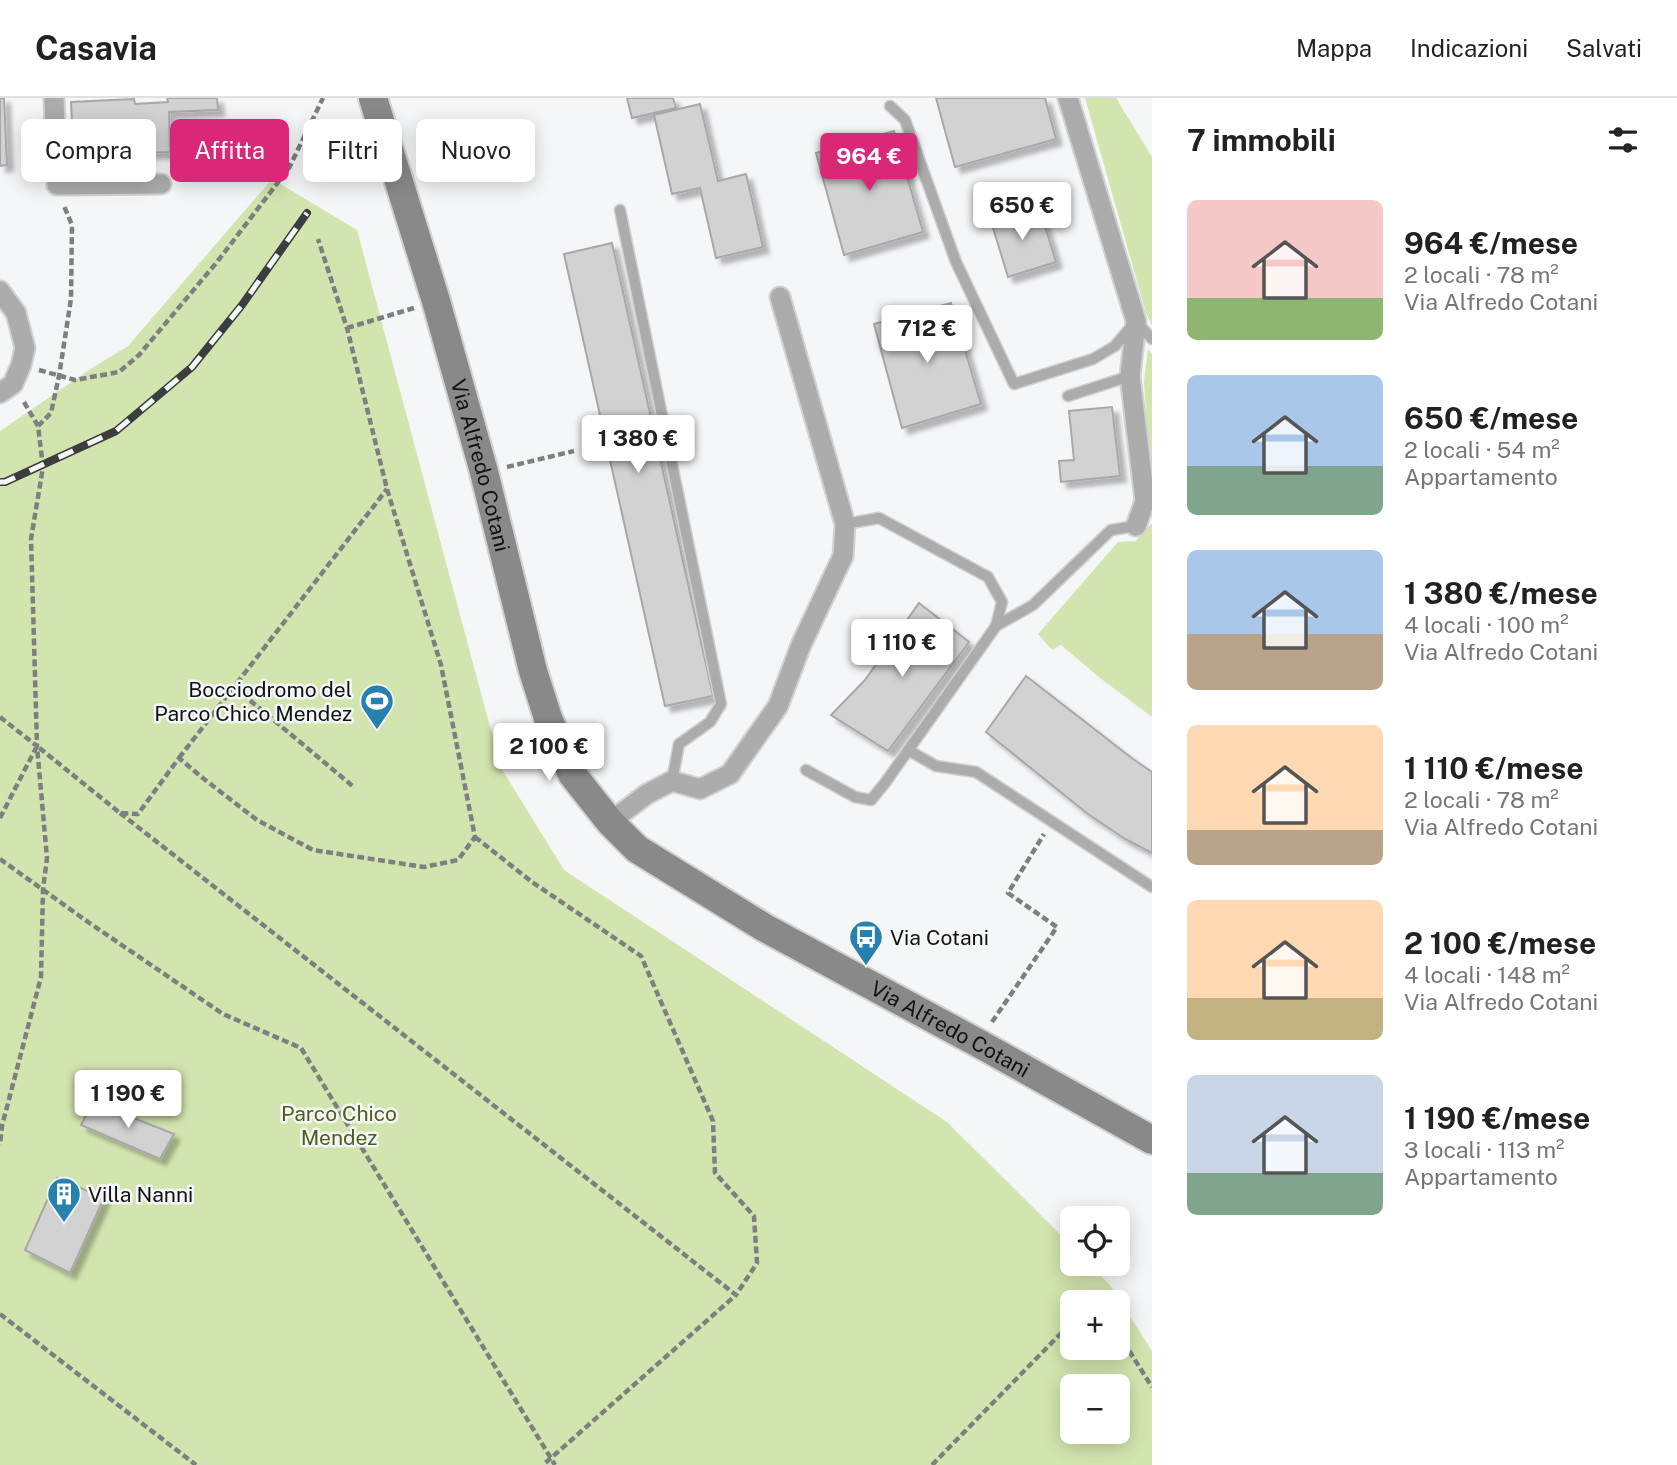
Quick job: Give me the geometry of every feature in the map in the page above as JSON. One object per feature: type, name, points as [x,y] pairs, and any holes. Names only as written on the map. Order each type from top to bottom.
[{"type":"street","points":[[54,98],[57,185],[161,184]]},
{"type":"street","name":"Via Alfredo Cotani","points":[[373,98],[436,301],[484,472],[533,671],[548,718],[572,774],[610,822],[637,849],[765,928],[1152,1140]]},
{"type":"street","points":[[1068,98],[1136,321],[1130,376],[1145,501],[1136,526]]},
{"type":"street","points":[[0,291],[16,313],[25,348],[21,365],[6,388]]},
{"type":"street","points":[[610,822],[647,794],[672,781],[700,789],[730,774],[778,706],[801,645],[843,556],[845,524],[780,297]]},
{"type":"lane","points":[[890,106],[905,120],[956,261],[1014,384],[1093,359],[1115,346],[1136,321],[1152,339]]},
{"type":"lane","points":[[620,209],[721,704],[710,723],[680,744],[672,781]]},
{"type":"lane","points":[[1068,396],[1130,376]]},
{"type":"lane","points":[[806,770],[855,797],[871,800],[996,626],[1002,602],[988,576],[879,518],[845,524]]},
{"type":"lane","points":[[996,626],[1032,605],[1111,530],[1136,526]]},
{"type":"lane","points":[[908,750],[936,766],[976,772],[1152,887]]},
{"type":"path","points":[[21,365],[75,380],[119,372],[139,355],[217,262],[289,168],[323,98]]},
{"type":"path","points":[[38,426],[51,413],[71,299],[72,225],[57,185]]},
{"type":"path","points":[[318,239],[347,328],[387,489],[441,664],[475,837],[532,881],[641,956],[713,1121],[715,1173],[754,1216],[757,1264],[736,1295],[543,1465]]},
{"type":"path","points":[[347,328],[436,301]]},
{"type":"path","points":[[0,1145],[2,1126],[41,977],[43,890],[47,858],[37,746],[31,539],[43,467],[38,426],[6,388]]},
{"type":"path","points":[[503,468],[574,451]]},
{"type":"path","points":[[120,813],[138,814],[387,489]]},
{"type":"path","points":[[234,687],[355,788]]},
{"type":"path","points":[[0,717],[736,1295]]},
{"type":"path","points":[[0,818],[37,746]]},
{"type":"path","points":[[179,758],[257,820],[313,850],[424,867],[458,860],[475,837]]},
{"type":"path","points":[[991,1023],[1057,928],[1009,893],[1052,821]]},
{"type":"path","points":[[0,859],[223,1014],[301,1048],[555,1465]]},
{"type":"path","points":[[0,1314],[197,1465]]},
{"type":"path","points":[[932,1465],[1060,1334]]},
{"type":"path","points":[[1130,1352],[1152,1387]]},
{"type":"green space","points":[[1085,98],[1116,98],[1152,157],[1152,326],[1146,313]]},
{"type":"green space","name":"Parco Chico Mendez","points":[[269,182],[277,182],[357,230],[501,768],[564,870],[947,1122],[1060,1234],[1060,1276],[1101,1276],[1113,1290],[1060,1290],[1060,1360],[1130,1360],[1130,1316],[1152,1351],[1152,1465],[0,1465],[0,431],[128,346]]},
{"type":"green space","points":[[1148,349],[1152,354],[1152,470],[1144,381]]},
{"type":"green space","points":[[1152,523],[1152,717],[1061,645],[1052,650],[1038,634],[1118,542],[1136,541]]},
{"type":"building","points":[[0,98],[4,98],[7,165],[0,166]]},
{"type":"building","points":[[167,98],[217,98],[218,110],[169,112],[170,152],[156,152],[156,119],[72,119],[71,102],[134,99],[135,104],[168,102]]},
{"type":"building","points":[[627,98],[673,98],[676,108],[632,118]]},
{"type":"building","points":[[936,98],[1045,98],[1056,139],[955,167]]},
{"type":"building","points":[[700,104],[718,181],[746,174],[763,247],[716,258],[700,188],[672,194],[654,115]]},
{"type":"building","points":[[894,131],[923,232],[844,255],[816,153]]},
{"type":"building","points":[[1022,208],[1025,218],[1041,213],[1056,262],[1008,277],[990,218]]},
{"type":"building","points":[[612,243],[713,696],[665,706],[564,254]]},
{"type":"building","points":[[951,303],[981,404],[902,428],[874,324]]},
{"type":"building","points":[[1112,407],[1120,476],[1061,482],[1059,461],[1074,460],[1069,411]]},
{"type":"building","points":[[919,603],[969,642],[888,751],[831,715],[865,680]]},
{"type":"building","points":[[1026,676],[1152,772],[1152,853],[1088,814],[986,732]]},
{"type":"building","points":[[93,1102],[174,1134],[160,1159],[81,1125]]},
{"type":"building","name":"Villa Nanni","points":[[57,1178],[104,1198],[70,1273],[25,1250]]},
{"type":"railway","points":[[0,482],[116,431],[192,367],[242,305],[307,213]]},
{"type":"place","name":"Bocciodromo del Parco Chico Mendez","points":[[377,731]]},
{"type":"place","name":"Via Cotani","points":[[866,967]]},
{"type":"place","name":"Villa Nanni","points":[[64,1224]]}]
